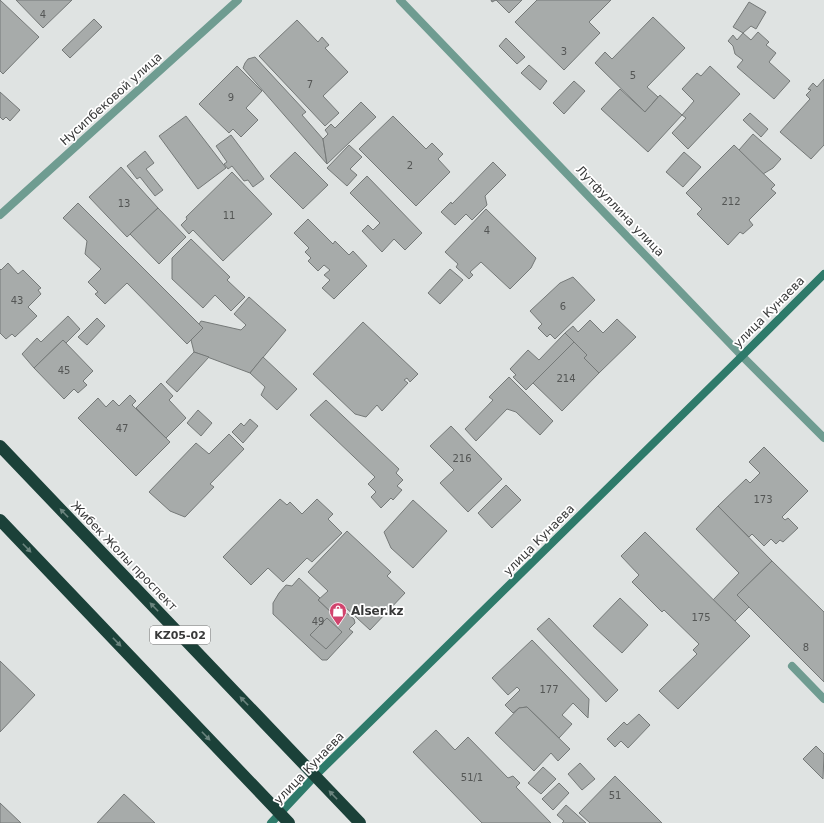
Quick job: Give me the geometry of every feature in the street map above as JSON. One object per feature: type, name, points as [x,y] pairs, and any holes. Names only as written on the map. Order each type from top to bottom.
[{"type":"highway","name":"Жибек Жолы проспект","points":[[0,446],[360,823]]},
{"type":"highway","points":[[0,520],[289,823]]},
{"type":"main road","name":"улица Кунаева","points":[[271,823],[315,776],[824,274]]},
{"type":"street","name":"Нусипбековой улица","points":[[0,215],[238,0]]},
{"type":"street","name":"Лутфуллина улица","points":[[400,0],[742,356],[824,438]]},
{"type":"street","points":[[792,666],[824,700]]},
{"type":"building","points":[[0,0],[39,37],[3,74],[0,71]]},
{"type":"building","points":[[16,0],[72,0],[43,28]]},
{"type":"building","points":[[496,0],[522,0],[509,13]]},
{"type":"building","points":[[537,0],[611,0],[589,22],[600,33],[564,70],[515,22]]},
{"type":"building","points":[[749,2],[766,12],[756,29],[751,26],[743,33],[733,27]]},
{"type":"building","points":[[653,17],[685,48],[647,87],[658,97],[645,112],[595,63],[605,52],[612,59]]},
{"type":"building","points":[[94,19],[102,27],[70,58],[62,50]]},
{"type":"building","points":[[297,20],[318,42],[322,37],[329,45],[325,48],[348,72],[323,96],[339,113],[325,126],[259,56]]},
{"type":"building","points":[[758,32],[769,42],[766,45],[776,53],[769,62],[790,81],[774,99],[737,67],[743,60],[735,54],[733,46],[728,41],[733,35],[737,40],[743,33],[751,40]]},
{"type":"building","points":[[506,38],[525,57],[517,64],[499,46]]},
{"type":"building","points":[[255,57],[306,112],[302,115],[323,139],[327,164],[243,68],[248,59]]},
{"type":"building","points":[[529,65],[547,81],[540,90],[521,73]]},
{"type":"building","points":[[237,66],[262,91],[246,108],[258,120],[241,137],[233,129],[229,133],[199,104]]},
{"type":"building","points":[[710,66],[740,94],[688,149],[672,133],[686,118],[682,115],[694,101],[682,89],[697,73],[701,76]]},
{"type":"building","points":[[824,79],[824,145],[811,159],[780,132],[810,99],[806,95],[811,90],[808,89],[813,83],[817,87]]},
{"type":"building","points":[[574,81],[585,91],[564,114],[553,103]]},
{"type":"building","points":[[620,89],[645,112],[660,95],[682,115],[648,152],[601,109]]},
{"type":"building","points":[[0,92],[20,110],[10,121],[6,117],[3,120],[0,117]]},
{"type":"building","points":[[361,102],[376,117],[327,164],[323,139],[328,134],[325,130],[331,124],[335,128]]},
{"type":"building","points":[[750,113],[768,129],[761,137],[743,120]]},
{"type":"building","points":[[186,116],[226,168],[198,189],[159,136]]},
{"type":"building","points":[[393,116],[426,149],[432,143],[443,154],[438,159],[450,172],[416,206],[359,149]]},
{"type":"building","points":[[753,134],[781,159],[773,168],[763,174],[739,150]]},
{"type":"building","points":[[231,135],[264,179],[253,187],[248,180],[244,181],[232,166],[228,169],[224,164],[227,162],[216,146]]},
{"type":"building","points":[[349,145],[362,157],[350,169],[357,175],[347,186],[327,168]]},
{"type":"building","points":[[734,145],[775,185],[771,189],[776,193],[749,220],[753,225],[743,234],[740,232],[728,245],[697,214],[702,209],[686,193]]},
{"type":"building","points":[[145,151],[154,163],[146,169],[163,190],[155,196],[140,177],[137,179],[127,166]]},
{"type":"building","points":[[295,152],[328,185],[303,209],[270,176]]},
{"type":"building","points":[[684,152],[701,167],[683,187],[666,172]]},
{"type":"building","points":[[493,162],[506,175],[485,196],[487,205],[472,220],[466,214],[455,225],[441,212],[451,202],[452,204]]},
{"type":"building","points":[[121,167],[158,208],[127,237],[89,197]]},
{"type":"building","points":[[232,172],[272,214],[223,261],[193,230],[189,234],[181,225],[187,219],[186,217]]},
{"type":"building","points":[[367,176],[422,233],[405,250],[394,239],[382,252],[362,231],[368,225],[373,230],[380,223],[350,193]]},
{"type":"building","points":[[78,203],[203,328],[187,344],[127,283],[105,304],[95,294],[98,292],[88,282],[101,269],[85,254],[87,241],[63,218]]},
{"type":"building","points":[[158,208],[186,237],[159,264],[130,234]]},
{"type":"building","points":[[486,209],[536,258],[531,268],[510,289],[481,262],[470,272],[473,275],[469,279],[456,267],[458,264],[445,252]]},
{"type":"building","points":[[308,219],[333,244],[335,241],[349,255],[353,251],[367,266],[334,299],[322,288],[330,280],[324,275],[330,270],[324,265],[318,271],[308,261],[311,258],[305,252],[309,248],[294,233]]},
{"type":"building","points":[[191,239],[230,277],[227,280],[245,297],[231,311],[215,295],[203,308],[172,279],[172,258]]},
{"type":"building","points":[[8,263],[18,274],[23,270],[41,288],[38,290],[41,294],[28,307],[37,316],[15,337],[12,334],[6,339],[0,333],[0,269],[1,270]]},
{"type":"building","points":[[450,269],[463,280],[440,304],[428,293]]},
{"type":"building","points":[[573,277],[595,300],[555,339],[550,334],[547,337],[538,328],[542,324],[530,311],[560,283]]},
{"type":"building","points":[[249,297],[286,330],[250,373],[194,352],[191,340],[203,328],[199,324],[201,321],[241,330],[246,325],[234,314]]},
{"type":"building","points":[[68,316],[80,329],[66,343],[63,340],[34,368],[22,354],[37,338],[41,342]]},
{"type":"building","points":[[97,318],[105,326],[87,345],[78,337]]},
{"type":"building","points":[[617,319],[636,337],[599,373],[584,358],[587,355],[565,333],[573,326],[578,332],[590,320],[603,333]]},
{"type":"building","points":[[363,322],[418,374],[410,382],[407,378],[404,380],[408,383],[382,411],[377,405],[366,417],[355,414],[313,374]]},
{"type":"building","points":[[565,333],[574,342],[526,390],[513,377],[516,375],[510,369],[528,350],[539,360]]},
{"type":"building","points":[[63,340],[93,371],[83,381],[87,385],[78,393],[74,389],[64,399],[34,368]]},
{"type":"building","points":[[574,342],[587,355],[584,358],[599,373],[562,411],[533,383]]},
{"type":"building","points":[[194,352],[209,357],[177,392],[166,382]]},
{"type":"building","points":[[263,357],[297,389],[277,410],[261,395],[265,387],[250,373]]},
{"type":"building","points":[[509,377],[553,421],[540,435],[516,412],[507,409],[476,441],[465,429],[493,400],[489,397]]},
{"type":"building","points":[[161,383],[173,396],[169,400],[186,418],[166,438],[136,408]]},
{"type":"building","points":[[130,395],[136,401],[132,405],[170,442],[136,476],[78,418],[98,398],[106,407],[113,400],[119,406]]},
{"type":"building","points":[[326,400],[399,469],[396,473],[403,480],[397,486],[402,490],[393,500],[391,498],[381,508],[371,497],[376,492],[368,484],[375,477],[310,415]]},
{"type":"building","points":[[198,410],[212,423],[201,436],[187,423]]},
{"type":"building","points":[[250,419],[258,426],[243,443],[232,432],[241,423],[244,426]]},
{"type":"building","points":[[451,426],[502,479],[468,512],[440,483],[454,470],[430,446]]},
{"type":"building","points":[[229,434],[244,449],[210,484],[214,487],[185,517],[170,511],[149,492],[196,443],[209,454]]},
{"type":"building","points":[[764,447],[808,491],[782,517],[785,520],[788,518],[798,528],[783,542],[780,540],[776,544],[771,539],[764,546],[752,534],[749,537],[718,506],[746,479],[750,483],[760,473],[749,462]]},
{"type":"building","points":[[506,485],[521,500],[492,528],[478,513]]},
{"type":"building","points":[[280,499],[287,505],[290,502],[302,514],[317,499],[333,514],[328,519],[342,533],[312,562],[307,558],[283,582],[268,568],[251,585],[223,557]]},
{"type":"building","points":[[413,500],[447,531],[413,568],[391,548],[384,532]]},
{"type":"building","points":[[718,506],[772,561],[737,595],[749,607],[735,621],[713,600],[739,573],[696,529]]},
{"type":"building","points":[[347,531],[391,572],[387,576],[405,593],[370,630],[344,606],[335,616],[318,600],[328,591],[308,572]]},
{"type":"building","points":[[645,532],[750,636],[678,709],[659,691],[697,654],[693,650],[699,644],[664,610],[662,612],[632,582],[639,575],[621,556]]},
{"type":"building","points":[[772,561],[824,612],[824,682],[737,595]]},
{"type":"building","points":[[299,578],[320,598],[318,600],[335,616],[345,612],[354,619],[355,623],[349,629],[353,632],[327,660],[322,660],[273,614],[273,603],[279,593],[286,585],[292,586]]},
{"type":"building","points":[[620,598],[648,625],[622,653],[593,626]]},
{"type":"building","points":[[327,618],[342,632],[326,649],[310,635]]},
{"type":"building","points":[[549,618],[618,690],[606,702],[537,629]]},
{"type":"building","points":[[532,640],[589,699],[588,718],[573,703],[562,715],[572,724],[559,738],[527,707],[519,708],[513,713],[505,705],[520,690],[517,687],[508,695],[492,678]]},
{"type":"building","points":[[0,661],[35,695],[0,732]]},
{"type":"building","points":[[527,707],[570,749],[558,761],[551,753],[534,771],[495,733],[519,708]]},
{"type":"building","points":[[639,714],[650,725],[628,748],[621,741],[615,747],[607,739],[624,722],[627,725]]},
{"type":"building","points":[[436,730],[455,750],[468,737],[508,778],[513,776],[520,783],[516,787],[551,823],[482,823],[413,752]]},
{"type":"building","points":[[816,746],[824,754],[823,779],[803,759]]},
{"type":"building","points":[[580,763],[595,779],[582,790],[568,774]]},
{"type":"building","points":[[543,767],[556,779],[541,794],[528,783]]},
{"type":"building","points":[[615,776],[662,823],[590,823],[579,813]]},
{"type":"building","points":[[559,783],[569,793],[553,810],[542,799]]},
{"type":"building","points":[[124,794],[155,823],[97,823]]},
{"type":"building","points":[[0,803],[21,823],[0,823]]},
{"type":"building","points":[[566,805],[586,823],[562,823],[564,821],[557,815]]},
{"type":"place","name":"Alser.kz","points":[[338,626]]}]
